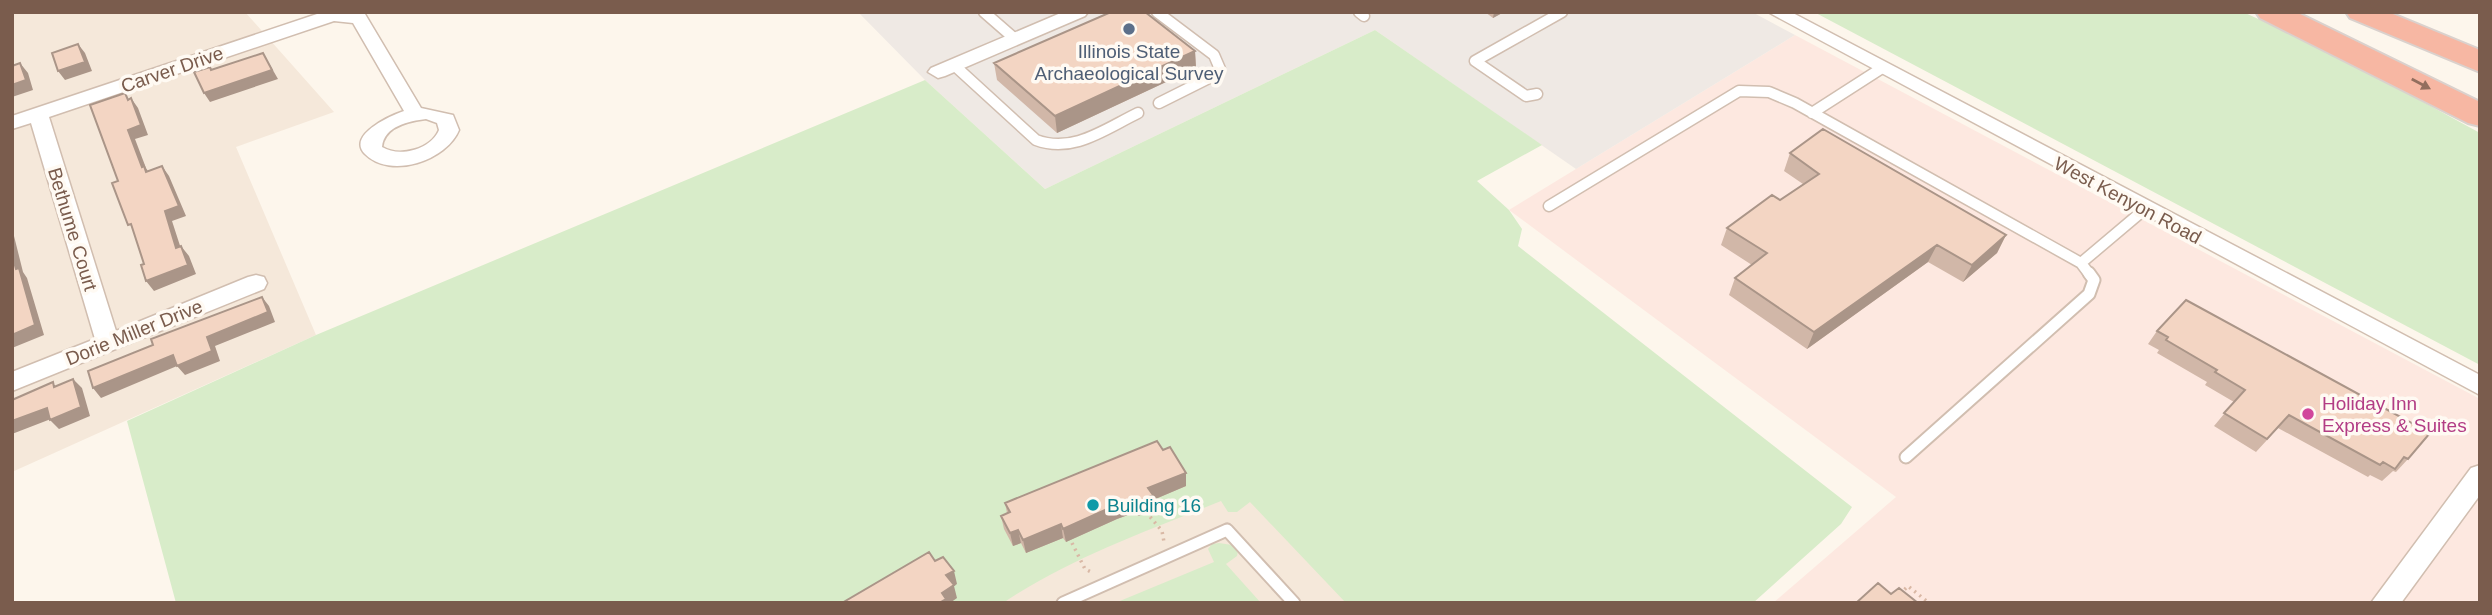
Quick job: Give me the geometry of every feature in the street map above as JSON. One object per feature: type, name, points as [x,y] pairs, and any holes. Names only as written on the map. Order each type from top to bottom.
[{"type":"highway","points":[[2271,12],[2480,116]]},
{"type":"highway","points":[[2311,12],[2480,84]]},
{"type":"highway","points":[[2361,12],[2480,62]]},
{"type":"highway","points":[[2404,12],[2480,37]]},
{"type":"street","points":[[946,69],[1079,12]]},
{"type":"street","name":"West Kenyon Road","points":[[1777,12],[2480,386]]},
{"type":"street","name":"Carver Drive","points":[[12,122],[332,15],[359,18],[415,114]]},
{"type":"street","name":"Bethume Court","points":[[38,114],[108,343]]},
{"type":"street","name":"Dorie Miller Drive","points":[[12,382],[256,283]]},
{"type":"street","points":[[2385,603],[2480,475]]},
{"type":"lane","points":[[984,12],[1015,39]]},
{"type":"lane","points":[[1157,12],[1214,55],[1220,69],[1215,75],[1159,103]]},
{"type":"lane","points":[[1537,94],[1526,96],[1475,61],[1562,12]]},
{"type":"lane","points":[[1812,113],[1882,68]]},
{"type":"lane","points":[[946,69],[1036,140],[1059,147],[1071,145],[1138,113]]},
{"type":"lane","points":[[1549,206],[1739,91],[1754,88],[1773,92],[2081,263],[2094,280],[2089,294],[1906,457]]},
{"type":"lane","points":[[2081,263],[2145,209]]},
{"type":"lane","points":[[1063,603],[1227,530],[1294,603]]},
{"type":"path","points":[[1146,512],[1162,531],[1170,555]]},
{"type":"path","points":[[1072,543],[1098,587]]},
{"type":"path","points":[[1891,603],[1908,586],[1929,603]]},
{"type":"shaded area","points":[[12,12],[245,12],[334,112],[236,147],[316,335],[12,472]]},
{"type":"shaded area","points":[[858,12],[1752,12],[1795,35],[1576,169],[1375,30],[1045,189],[925,80]]},
{"type":"shaded area","points":[[1795,35],[2480,399],[2480,603],[1773,603],[1896,497],[1509,210]]},
{"type":"shaded area","points":[[1179,410],[1368,603],[844,603]]},
{"type":"green space","points":[[1814,12],[2243,12],[2337,55],[2480,133],[2480,365]]},
{"type":"green space","points":[[1375,30],[1542,145],[1477,181],[1509,210],[1522,229],[1518,246],[1852,507],[1841,524],[1753,603],[1346,603],[1250,502],[1237,512],[1228,512],[1221,501],[1082,559],[1003,603],[176,603],[127,421],[316,335],[925,80],[1045,189]]},
{"type":"green space","points":[[1212,544],[1232,545],[1238,551],[1237,556],[1226,564],[1261,603],[1115,603],[1214,562],[1208,549]]},
{"type":"building","points":[[1111,12],[1145,12],[1195,51],[1055,116],[994,63]]},
{"type":"building","points":[[78,44],[85,62],[58,71],[52,53]]},
{"type":"building","points":[[263,53],[272,70],[204,93],[194,72],[210,67],[211,70]]},
{"type":"building","points":[[20,63],[26,80],[12,85],[12,66]]},
{"type":"building","points":[[125,93],[128,100],[131,98],[141,125],[128,130],[142,167],[144,166],[146,172],[162,166],[179,206],[165,211],[176,248],[181,246],[188,265],[146,281],[141,265],[144,264],[131,224],[128,225],[112,183],[118,181],[90,105]]},
{"type":"building","points":[[1823,129],[2006,235],[1972,265],[1937,245],[1814,332],[1735,278],[1767,253],[1727,228],[1772,195],[1780,200],[1819,174],[1790,153]]},
{"type":"building","points":[[12,255],[16,269],[19,268],[35,325],[12,335]]},
{"type":"building","points":[[262,297],[268,312],[207,337],[212,351],[177,366],[173,355],[93,388],[88,371],[153,345],[151,339]]},
{"type":"building","name":"Holiday Inn Express & Suites","points":[[2186,300],[2430,433],[2408,459],[2404,457],[2395,469],[2383,462],[2380,465],[2289,415],[2267,439],[2224,413],[2245,390],[2166,340],[2168,337],[2157,331]]},
{"type":"building","points":[[73,379],[81,407],[50,420],[47,408],[12,421],[12,400],[53,382],[54,387]]},
{"type":"building","name":"Building 16","points":[[1157,441],[1163,450],[1170,447],[1186,473],[1148,488],[1153,495],[1136,503],[1134,499],[1116,505],[1063,529],[1061,524],[1023,540],[1018,530],[1010,533],[1001,516],[1010,512],[1005,503]]},
{"type":"building","points":[[929,552],[935,561],[943,557],[954,571],[946,575],[954,585],[942,593],[946,599],[939,603],[842,603]]},
{"type":"building","points":[[1878,583],[1891,594],[1899,588],[1918,603],[1856,603]]},
{"type":"place","name":"Illinois State Archaeological Survey","points":[[1129,29]]},
{"type":"place","name":"Holiday Inn Express & Suites","points":[[2308,414]]},
{"type":"place","name":"Building 16","points":[[1093,505]]}]
